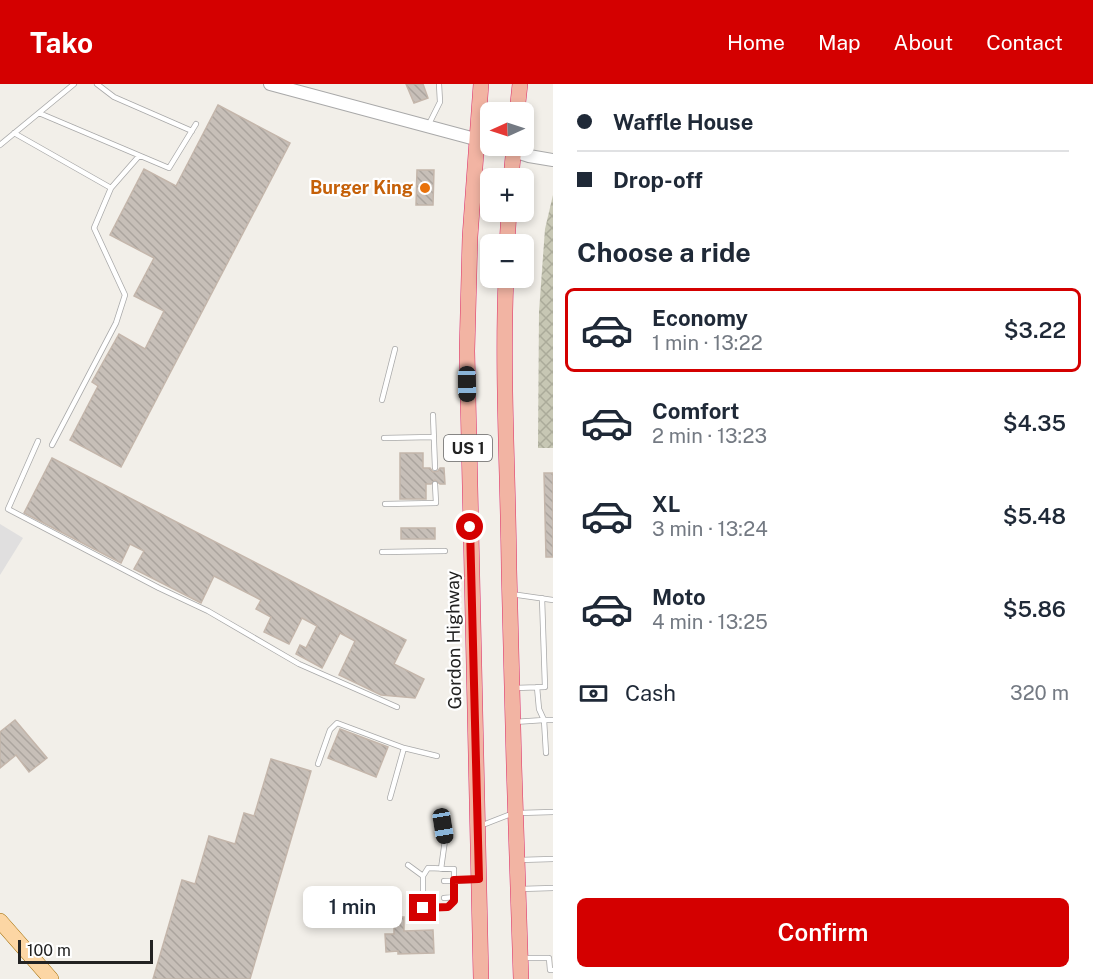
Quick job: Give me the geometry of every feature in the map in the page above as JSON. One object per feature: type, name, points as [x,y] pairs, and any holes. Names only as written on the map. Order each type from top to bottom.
[{"type":"highway","name":"Gordon Highway","points":[[481,84],[482,102]]},
{"type":"highway","points":[[518,102],[520,84]]},
{"type":"highway","name":"Gordon Highway","points":[[481,156],[470,237],[467,351],[481,979]]},
{"type":"highway","name":"US 1","points":[[506,288],[504,341],[509,593],[514,813],[521,979]]},
{"type":"main road","points":[[0,921],[51,979]]},
{"type":"street","points":[[270,84],[480,140]]},
{"type":"street","points":[[534,154],[553,160]]},
{"type":"lane","points":[[0,145],[74,84]]},
{"type":"lane","points":[[97,84],[114,97],[192,131]]},
{"type":"lane","points":[[428,126],[440,102],[439,84]]},
{"type":"lane","points":[[39,113],[170,168],[196,124]]},
{"type":"lane","points":[[14,133],[111,188]]},
{"type":"lane","points":[[52,445],[116,323],[125,296],[94,228],[111,188],[139,156]]},
{"type":"lane","points":[[382,400],[395,349]]},
{"type":"lane","points":[[432,415],[435,468]]},
{"type":"lane","points":[[384,438],[433,437]]},
{"type":"lane","points":[[39,441],[8,509],[208,611],[299,664],[397,707]]},
{"type":"lane","points":[[385,504],[436,503],[435,484]]},
{"type":"lane","points":[[382,552],[445,551]]},
{"type":"lane","points":[[509,593],[553,600]]},
{"type":"lane","points":[[512,688],[545,687],[542,598]]},
{"type":"lane","points":[[537,687],[539,709],[544,720],[546,753]]},
{"type":"lane","points":[[513,722],[553,720]]},
{"type":"lane","points":[[318,764],[330,730],[338,723],[404,748],[437,756]]},
{"type":"lane","points":[[390,798],[404,748]]},
{"type":"lane","points":[[477,827],[514,813],[553,812]]},
{"type":"lane","points":[[441,869],[445,840],[443,826]]},
{"type":"lane","points":[[516,860],[553,859]]},
{"type":"lane","points":[[408,865],[423,879],[432,881]]},
{"type":"lane","points":[[428,868],[454,869],[454,901],[448,907],[423,908],[423,879],[428,868]]},
{"type":"lane","points":[[444,881],[479,879]]},
{"type":"lane","points":[[518,889],[553,888]]},
{"type":"lane","points":[[444,898],[454,897]]},
{"type":"lane","points":[[423,898],[433,898]]},
{"type":"lane","points":[[520,958],[549,958],[550,979]]},
{"type":"shaded area","points":[[553,195],[553,448],[538,448],[539,312],[545,229]]},
{"type":"shaded area","points":[[0,524],[23,538],[0,575]]},
{"type":"building","points":[[406,84],[423,84],[428,98],[414,103]]},
{"type":"building","points":[[218,105],[290,143],[121,467],[70,440],[98,386],[92,382],[119,334],[145,349],[164,311],[134,296],[154,258],[110,235],[144,169],[176,186]]},
{"type":"building","name":"Burger King","points":[[417,170],[434,170],[433,205],[416,205]]},
{"type":"building","points":[[400,453],[423,453],[423,468],[430,468],[433,472],[444,468],[445,484],[440,484],[435,480],[431,484],[426,484],[426,499],[400,499]]},
{"type":"building","points":[[52,458],[406,640],[394,664],[424,679],[415,698],[381,695],[339,675],[355,641],[340,633],[322,668],[296,654],[300,645],[306,648],[317,626],[302,618],[289,644],[264,632],[271,617],[256,609],[261,600],[214,576],[201,603],[134,569],[144,551],[130,544],[121,563],[24,513]]},
{"type":"building","points":[[544,473],[553,473],[553,557],[546,557]]},
{"type":"building","points":[[401,528],[435,528],[435,539],[401,539]]},
{"type":"building","points":[[15,720],[47,758],[29,772],[16,755],[0,768],[0,732]]},
{"type":"building","points":[[340,729],[388,747],[376,777],[328,758]]},
{"type":"building","points":[[271,759],[311,771],[250,979],[153,979],[182,880],[195,884],[209,836],[235,844],[244,813],[254,816]]},
{"type":"building","points":[[394,917],[404,917],[404,931],[433,930],[434,953],[386,952],[385,934],[394,934]]},
{"type":"place","name":"Burger King","points":[[425,188]]},
{"type":"route","points":[[423,908],[448,907],[454,901],[454,880],[479,879],[470,527]]}]
